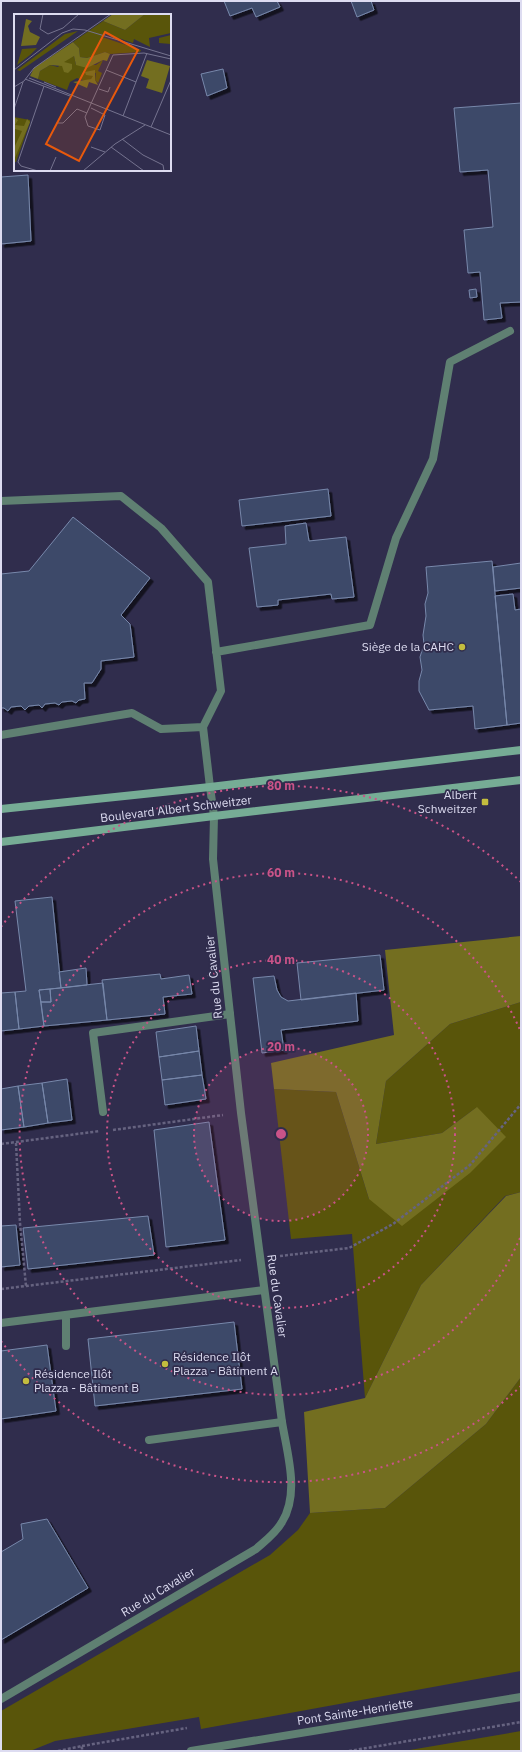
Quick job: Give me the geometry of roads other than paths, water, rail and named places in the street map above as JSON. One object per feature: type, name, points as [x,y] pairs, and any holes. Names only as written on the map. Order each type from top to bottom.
[{"type":"main road","name":"Boulevard Albert Schweitzer","points":[[1,810],[521,750]]},
{"type":"main road","name":"Boulevard Albert Schweitzer","points":[[1,842],[521,780]]},
{"type":"street","points":[[216,652],[370,625],[396,538],[433,458],[450,362],[510,331]]},
{"type":"street","points":[[1,501],[121,496],[161,528],[208,582],[221,691],[203,727],[161,729],[132,713],[1,735]]},
{"type":"street","name":"Rue du Cavalier","points":[[1,1699],[256,1549],[282,1523],[288,1510],[291,1496],[290,1470],[282,1422],[241,1113],[213,859],[214,816],[203,727]]},
{"type":"street","points":[[104,1112],[93,1033],[230,1014]]},
{"type":"street","points":[[1,1323],[264,1290]]},
{"type":"street","points":[[66,1314],[66,1346]]},
{"type":"street","points":[[149,1440],[282,1422]]},
{"type":"street","name":"Pont Sainte-Henriette","points":[[193,1751],[521,1697]]},
{"type":"place","name":"Siège de la CAHC","points":[[462,647]]},
{"type":"place","name":"Albert Schweitzer","points":[[485,802]]},
{"type":"place","name":"Résidence Ilôt Plazza - Bâtiment A","points":[[165,1364]]},
{"type":"place","name":"Résidence Ilôt Plazza - Bâtiment B","points":[[26,1381]]}]
